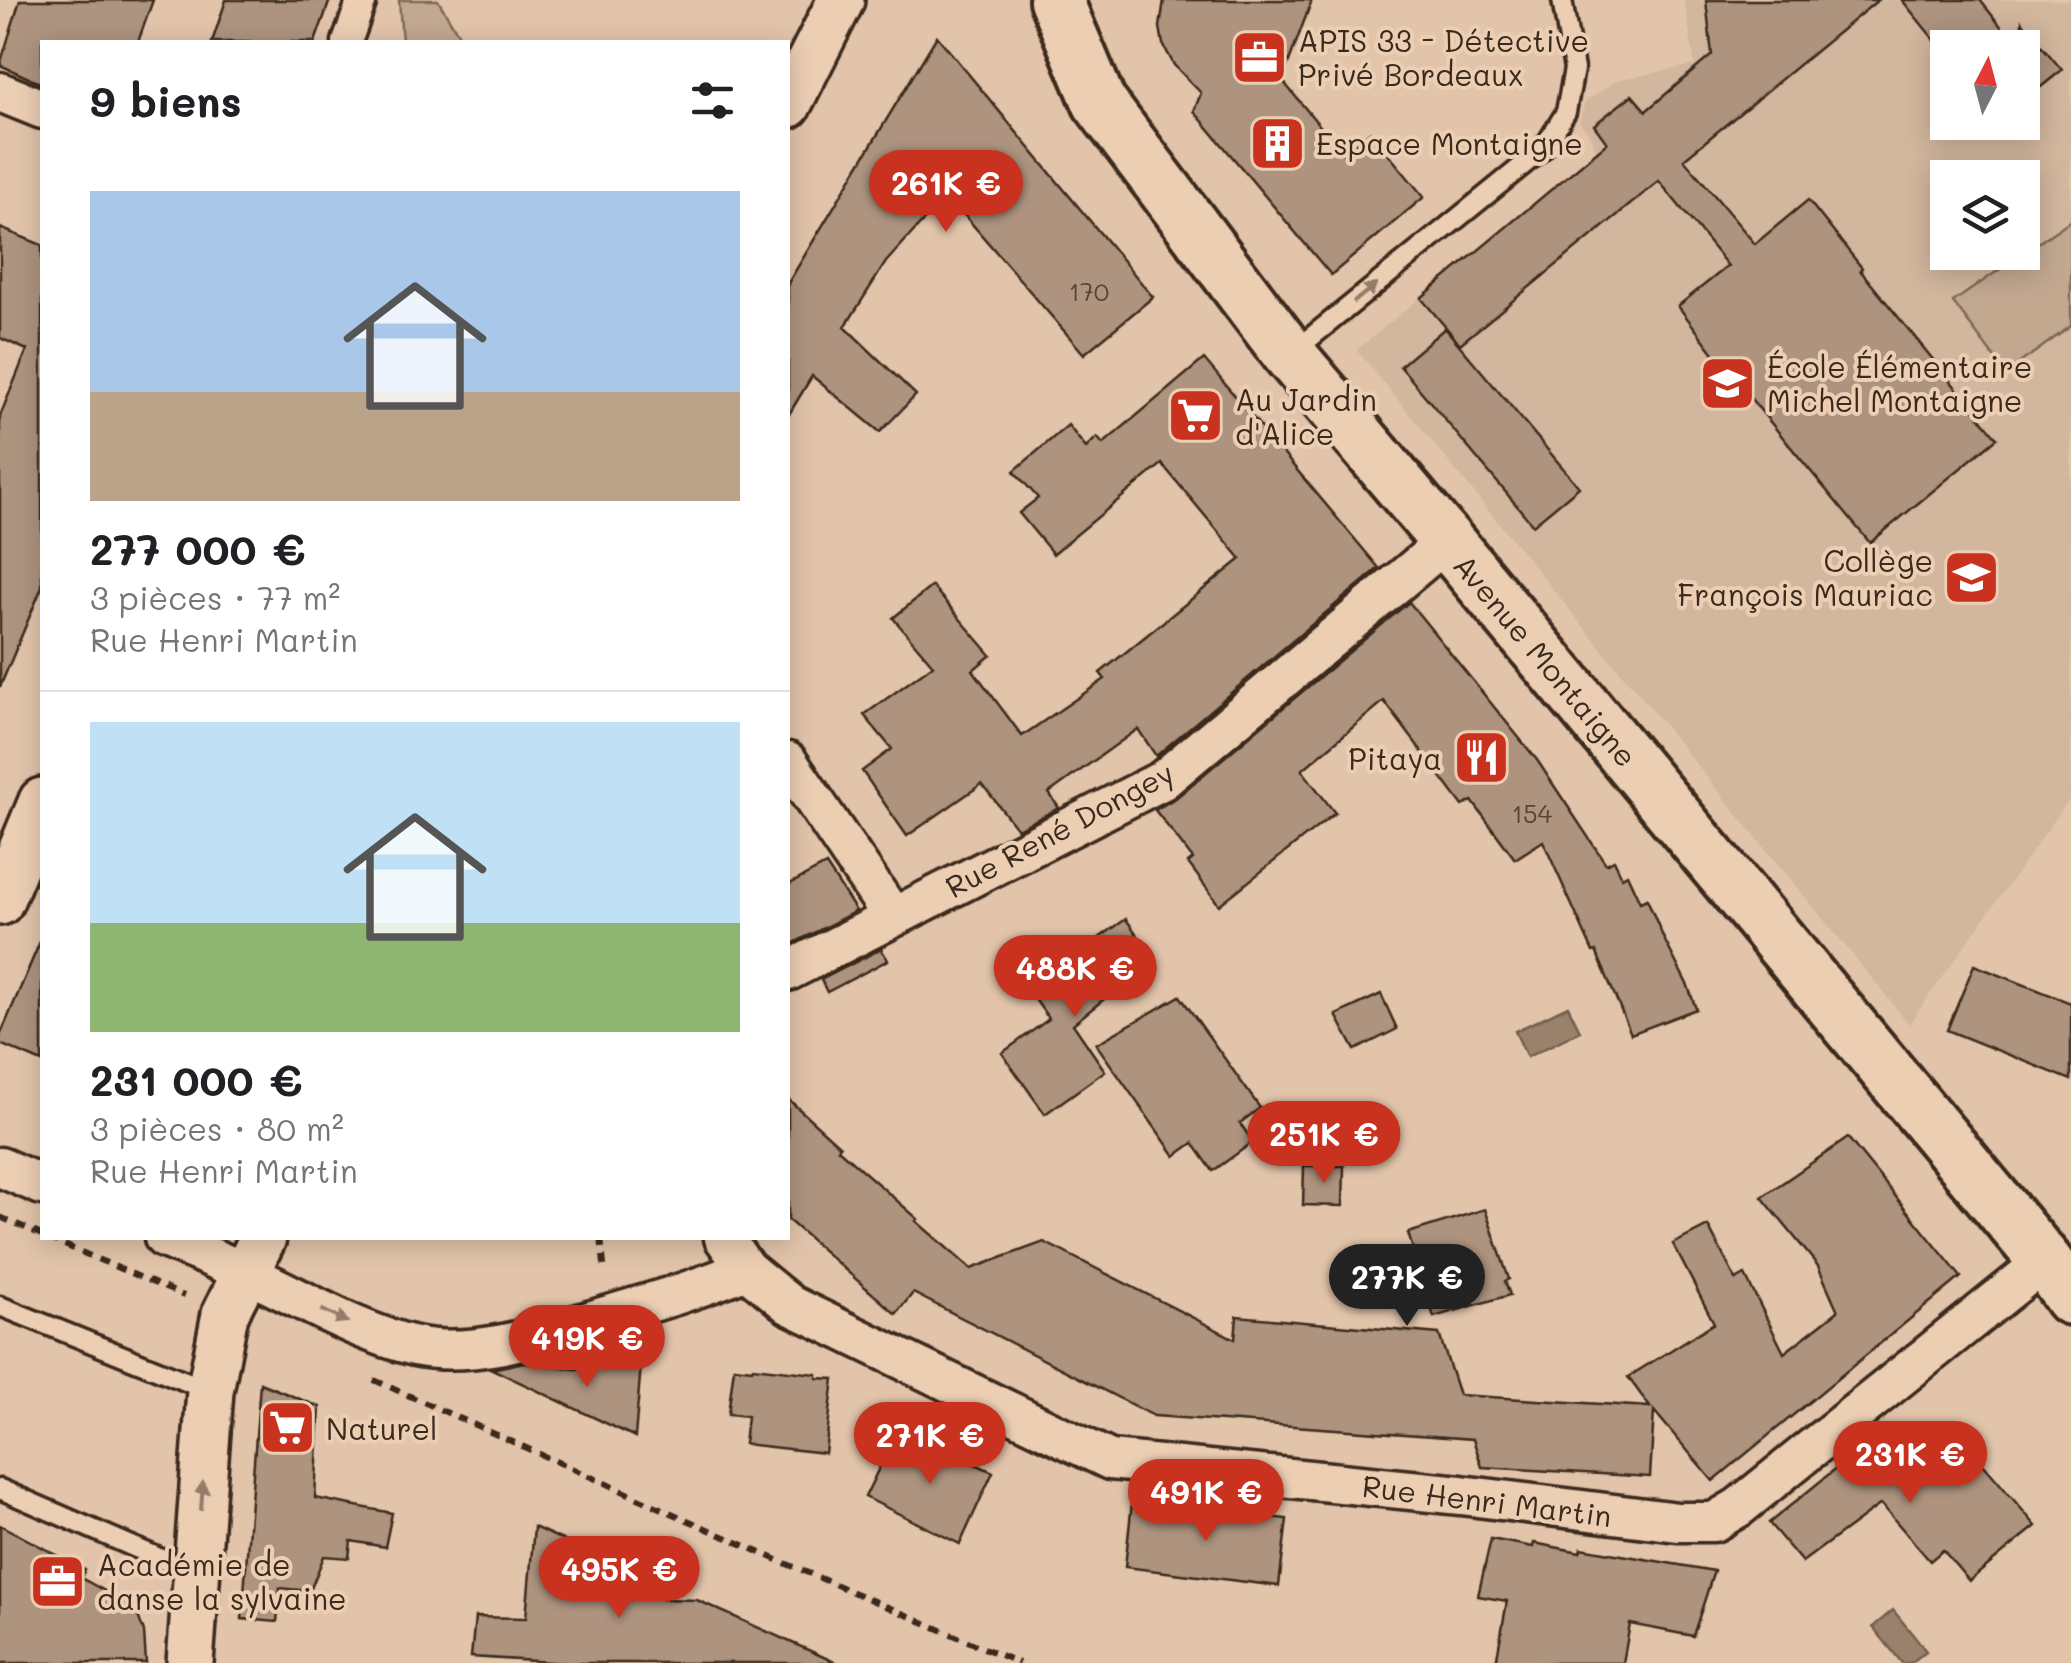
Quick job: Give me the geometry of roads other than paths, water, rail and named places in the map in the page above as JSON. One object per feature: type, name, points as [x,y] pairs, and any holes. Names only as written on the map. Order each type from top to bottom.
[{"type":"main road","name":"Avenue Montaigne","points":[[1056,0],[1099,102],[1289,354],[2058,1280]]},
{"type":"street","points":[[349,40],[362,0]]},
{"type":"street","points":[[790,101],[841,0]]},
{"type":"street","points":[[0,92],[40,108]]},
{"type":"street","name":"Rue René Dongey","points":[[790,970],[1164,780],[1448,541]]},
{"type":"street","points":[[790,765],[893,917]]},
{"type":"street","points":[[0,902],[40,805]]},
{"type":"street","points":[[0,1167],[40,1184]]},
{"type":"street","points":[[175,1240],[255,1255],[378,1336],[420,1347],[494,1345],[588,1322],[705,1286],[746,1268]]},
{"type":"street","name":"Rue Henri Martin","points":[[725,1240],[746,1268],[790,1304],[1110,1460],[1460,1495],[1678,1522],[1714,1522],[1738,1508],[2058,1280]]},
{"type":"street","points":[[190,1663],[210,1392],[225,1314],[255,1255]]},
{"type":"lane","points":[[1289,354],[1543,149],[1566,112],[1574,70],[1562,0]]},
{"type":"lane","points":[[0,1306],[210,1392]]},
{"type":"lane","points":[[0,1489],[196,1574]]},
{"type":"place","name":"APIS 33 - Détective Privé Bordeaux","points":[[1259,57]]},
{"type":"place","name":"Espace Montaigne","points":[[1277,143]]},
{"type":"place","name":"École Élémentaire Michel Montaigne","points":[[1728,383]]},
{"type":"place","name":"Au Jardin d'Alice","points":[[1196,416]]},
{"type":"place","name":"Collège François Mauriac","points":[[1972,577]]},
{"type":"place","name":"Pitaya","points":[[1481,758]]},
{"type":"place","name":"Naturel","points":[[287,1428]]},
{"type":"place","name":"Académie de danse la sylvaine","points":[[58,1581]]}]
